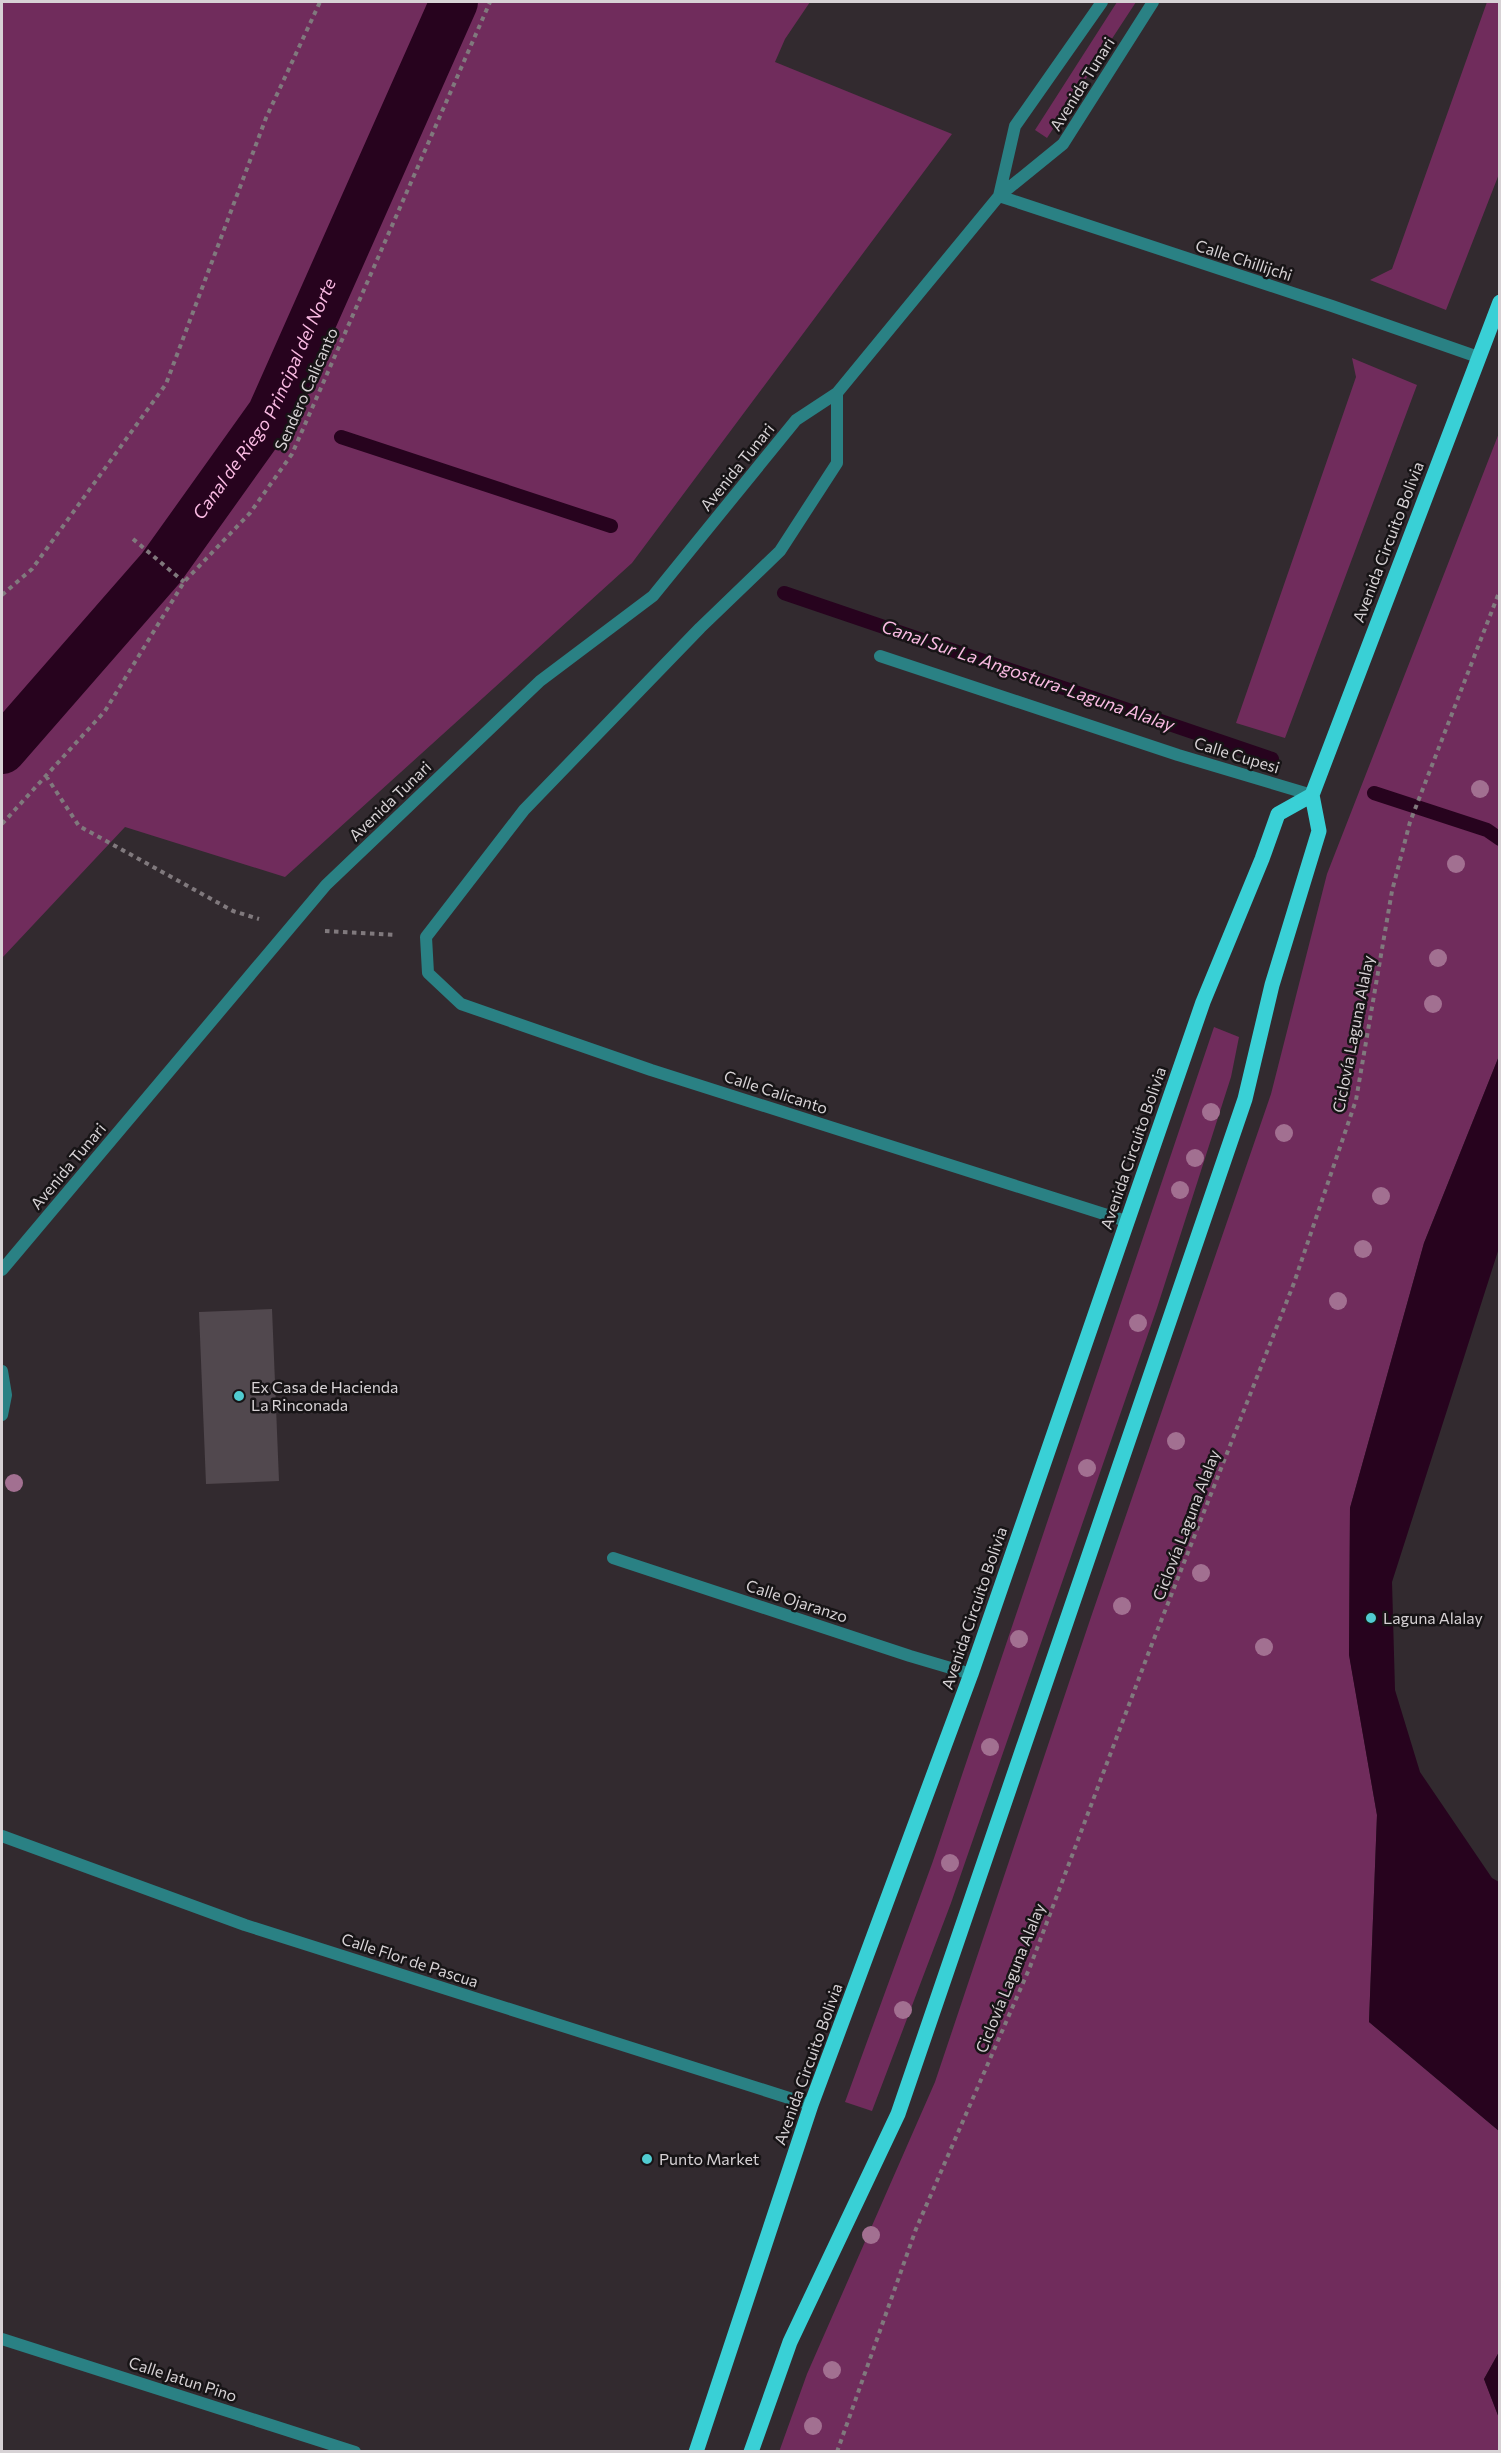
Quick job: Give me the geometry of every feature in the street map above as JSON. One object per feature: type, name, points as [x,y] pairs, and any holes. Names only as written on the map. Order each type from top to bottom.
[{"type":"main road","name":"Avenida Circuito Bolivia","points":[[696,2451],[811,2105],[971,1674],[1203,1002],[1262,859],[1278,814],[1312,795],[1500,302]]},
{"type":"main road","points":[[751,2451],[790,2342],[898,2114],[1189,1265],[1245,1098],[1272,985],[1319,831],[1312,795]]},
{"type":"street","name":"Avenida Tunari","points":[[999,196],[1015,126],[1102,2]]},
{"type":"street","name":"Avenida Tunari","points":[[2,1270],[326,885],[540,681],[653,596],[796,420],[837,393],[999,196],[1063,144],[1153,2]]},
{"type":"street","name":"Calle Chillijchi","points":[[999,196],[1321,302],[1478,357]]},
{"type":"street","points":[[426,937],[524,810],[700,628],[780,551],[837,463],[837,393]]},
{"type":"street","name":"Calle Cupesi","points":[[880,656],[1178,755],[1312,795]]},
{"type":"street","name":"Calle Calicanto","points":[[426,937],[428,973],[461,1004],[651,1070],[1126,1221]]},
{"type":"street","points":[[2,1371],[6,1395],[2,1415]]},
{"type":"street","name":"Calle Ojaranzo","points":[[613,1558],[971,1674]]},
{"type":"street","name":"Calle Flor de Pascua","points":[[2,1836],[245,1925],[811,2105]]},
{"type":"street","name":"Calle Jatun Pino","points":[[2,2339],[355,2451]]},
{"type":"path","points":[[2,595],[32,569],[166,384],[266,118],[320,2]]},
{"type":"path","name":"Sendero Calicanto","points":[[2,824],[105,711],[184,582],[250,513],[292,453],[490,2]]},
{"type":"path","points":[[133,539],[184,582]]},
{"type":"path","name":"Ciclovía Laguna Alalay","points":[[837,2451],[916,2229],[1030,1967],[1150,1649],[1294,1283],[1356,1100],[1392,891],[1410,822],[1500,590]]},
{"type":"path","points":[[46,776],[79,825],[233,911],[290,928],[426,937]]},
{"type":"shaded area","points":[[2,2],[810,2],[785,39],[775,62],[952,134],[632,563],[285,877],[125,827],[2,958]]},
{"type":"shaded area","points":[[1117,2],[1136,2],[1047,138],[1035,130]]},
{"type":"shaded area","points":[[1487,2],[1499,2],[1499,174],[1446,310],[1370,280],[1392,269]]},
{"type":"shaded area","points":[[1352,358],[1417,385],[1285,738],[1236,723],[1356,377]]},
{"type":"shaded area","points":[[1499,433],[1499,1056],[1424,1243],[1350,1508],[1349,1654],[1377,1815],[1369,2022],[1499,2131],[1499,2352],[1484,2379],[1499,2418],[1499,2451],[779,2452],[807,2374],[935,2082],[1091,1617],[1271,1094],[1327,874]]},
{"type":"shaded area","points":[[1214,1027],[1239,1037],[1231,1077],[1157,1308],[951,1903],[872,2111],[845,2102],[933,1861]]},
{"type":"shaded area","name":"Laguna Alalay","points":[[1499,1056],[1499,1248],[1392,1582],[1395,1690],[1420,1772],[1492,1878],[1499,1882],[1499,2131],[1369,2022],[1377,1815],[1349,1655],[1350,1508],[1424,1243]]},
{"type":"shaded area","points":[[1499,2352],[1499,2418],[1484,2379]]},
{"type":"building","name":"Ex Casa de Hacienda La Rinconada","points":[[272,1309],[279,1481],[206,1484],[199,1312]]},
{"type":"waterway","name":"Canal de Riego Principal del Norte","points":[[2,750],[161,568],[271,414],[454,2]]},
{"type":"waterway","name":"Canal Sur La Angostura-Laguna Alalay","points":[[341,437],[611,526]]},
{"type":"waterway","name":"Canal Sur La Angostura-Laguna Alalay","points":[[784,593],[1272,759]]},
{"type":"waterway","name":"Canal Sur La Angostura-Laguna Alalay","points":[[1374,793],[1487,830],[1500,839]]},
{"type":"place","name":"Ex Casa de Hacienda La Rinconada","points":[[239,1396]]},
{"type":"place","name":"Laguna Alalay","points":[[1371,1618]]},
{"type":"place","name":"Punto Market","points":[[647,2159]]}]
